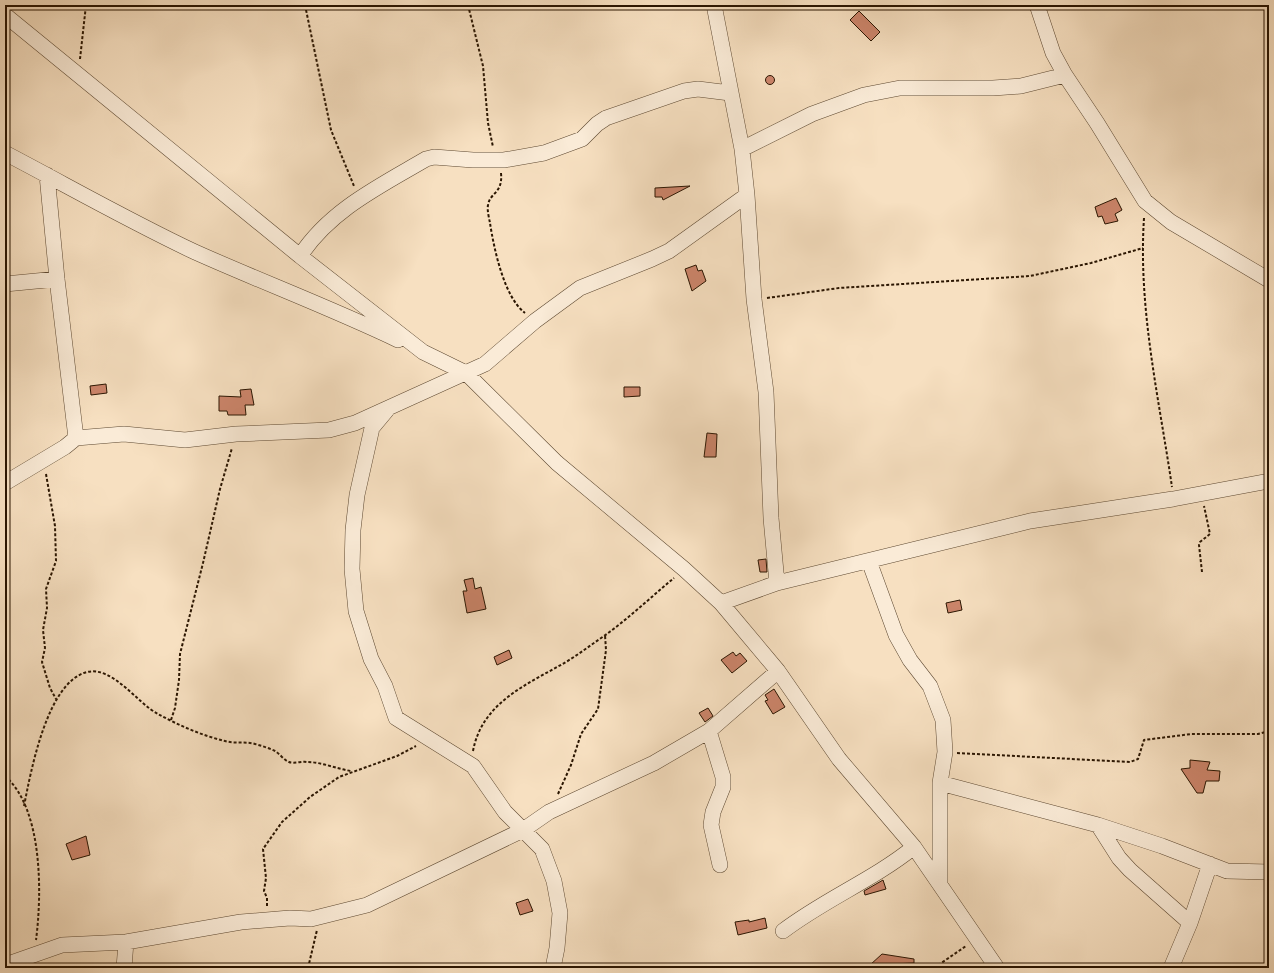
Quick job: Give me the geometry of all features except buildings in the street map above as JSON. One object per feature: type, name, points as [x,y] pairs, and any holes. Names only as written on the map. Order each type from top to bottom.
[{"type":"street","points":[[714,5],[742,148],[747,195],[754,299],[766,392],[771,518],[777,583]]},
{"type":"street","points":[[1037,5],[1053,53],[1065,76],[1101,129],[1145,201],[1171,222],[1269,280]]},
{"type":"street","points":[[5,15],[78,73],[300,256],[423,352]]},
{"type":"street","points":[[742,148],[812,114],[864,95],[900,88],[993,88],[1021,86],[1065,76]]},
{"type":"street","points":[[300,256],[312,238],[359,199],[430,157],[497,160],[544,153],[582,139],[600,121],[672,94],[698,89],[730,92]]},
{"type":"street","points":[[5,153],[194,251],[275,287],[337,311],[466,373],[557,462],[721,603],[778,671],[839,759],[914,847],[997,968]]},
{"type":"street","points":[[46,175],[56,279],[76,438]]},
{"type":"street","points":[[5,483],[46,459],[76,438],[124,434],[185,440],[236,434],[329,430],[355,422],[389,408],[427,388],[485,364],[535,321],[580,288],[652,260],[668,251],[747,195]]},
{"type":"street","points":[[5,284],[56,279]]},
{"type":"street","points":[[389,408],[372,428],[357,495],[353,530],[353,586],[356,611],[371,659],[385,686],[396,718],[434,743],[471,764],[505,812],[542,850],[554,881],[560,913],[557,948],[553,968]]},
{"type":"street","points":[[721,603],[777,583],[1030,521],[1173,499],[1269,482]]},
{"type":"street","points":[[869,561],[896,635],[910,660],[930,686],[936,698],[943,720],[945,752],[940,783],[940,884]]},
{"type":"street","points":[[5,965],[34,954],[62,946],[126,942],[241,922],[311,919],[367,905],[523,830],[549,812],[654,763],[710,731],[778,671]]},
{"type":"street","points":[[710,731],[723,777],[723,787],[713,812],[711,825],[720,865]]},
{"type":"street","points":[[940,783],[1098,826],[1162,846],[1227,871],[1269,872]]},
{"type":"street","points":[[1098,826],[1119,858],[1130,870],[1190,923]]},
{"type":"street","points":[[783,931],[828,900],[852,889],[893,864],[914,847]]},
{"type":"street","points":[[1170,968],[1190,923],[1210,864]]},
{"type":"street","points":[[124,968],[126,942]]},
{"type":"path","points":[[78,73],[86,5]]},
{"type":"path","points":[[305,5],[332,130],[359,199]]},
{"type":"path","points":[[468,5],[483,66],[488,123],[502,175],[498,192],[490,199],[487,206],[493,242],[512,295],[522,310],[535,321]]},
{"type":"path","points":[[1145,201],[1143,248],[1146,316],[1153,377],[1162,420],[1173,499]]},
{"type":"path","points":[[754,299],[839,288],[1030,276],[1091,263],[1143,248]]},
{"type":"path","points":[[171,720],[175,708],[179,680],[180,654],[204,563],[220,489],[236,434]]},
{"type":"path","points":[[46,459],[46,482],[52,503],[55,526],[56,561],[46,589],[47,608],[43,630],[45,648],[42,662],[50,688],[56,700]]},
{"type":"path","points":[[1202,493],[1210,534],[1200,542],[1199,545],[1202,572]]},
{"type":"path","points":[[471,764],[474,744],[484,723],[497,705],[528,682],[566,662],[605,635],[684,570]]},
{"type":"path","points":[[549,812],[571,765],[581,734],[598,709],[606,650],[605,635]]},
{"type":"path","points":[[24,806],[38,743],[56,700],[68,683],[87,672],[105,674],[119,682],[143,704],[171,720],[223,741],[252,743],[275,751],[290,763],[315,762],[351,771]]},
{"type":"path","points":[[945,752],[1130,762],[1138,758],[1144,740],[1191,734],[1258,734],[1269,731]]},
{"type":"path","points":[[264,920],[268,904],[264,885],[266,878],[263,854],[265,846],[282,822],[301,804],[329,782],[351,771],[397,756],[415,746],[434,743]]},
{"type":"path","points":[[5,776],[17,789],[35,839],[39,864],[37,924],[34,954]]},
{"type":"path","points":[[308,968],[314,936],[323,916]]},
{"type":"path","points":[[934,968],[977,938]]}]
